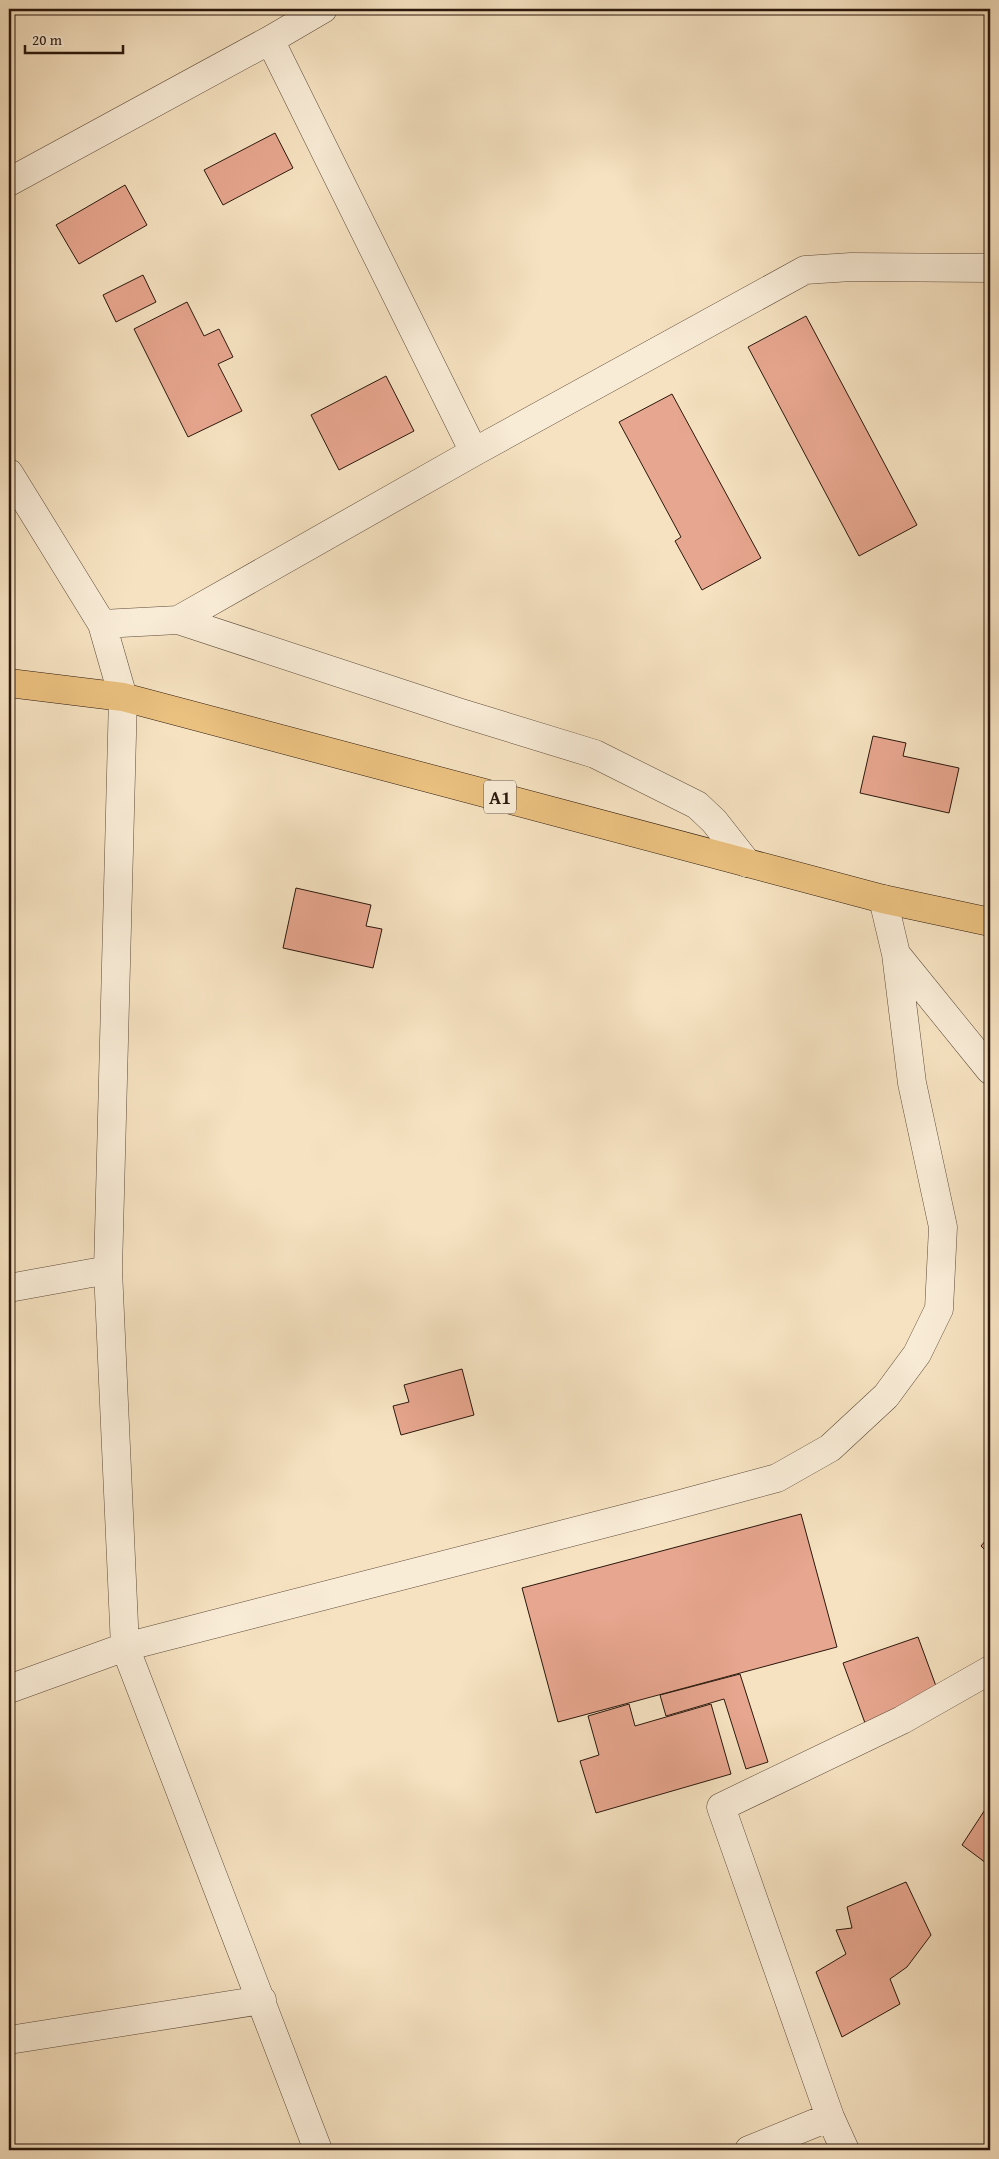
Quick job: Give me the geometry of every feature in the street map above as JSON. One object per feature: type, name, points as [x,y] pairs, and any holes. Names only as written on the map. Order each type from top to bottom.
[{"type":"main road","name":"A1","points":[[9,683],[123,697],[883,899],[990,922]]},
{"type":"street","points":[[9,182],[270,40],[323,9]]},
{"type":"street","points":[[270,40],[474,452]]},
{"type":"street","points":[[178,620],[474,452],[805,270],[851,267],[990,268]]},
{"type":"street","points":[[9,473],[102,624],[123,697],[108,1270],[126,1647],[318,2150]]},
{"type":"street","points":[[102,624],[178,620],[458,712],[595,754],[697,805],[714,821],[747,863]]},
{"type":"street","points":[[9,1689],[126,1647],[777,1478],[830,1448],[886,1396],[918,1354],[939,1309],[942,1227],[912,1083],[896,954],[883,899]]},
{"type":"street","points":[[896,954],[990,1070]]},
{"type":"street","points":[[9,1288],[108,1270]]},
{"type":"street","points":[[845,2150],[830,2118],[721,1807],[902,1720],[990,1670]]},
{"type":"street","points":[[9,2040],[262,2000]]},
{"type":"street","points":[[749,2150],[830,2118]]},
{"type":"building","points":[[275,133],[293,168],[223,205],[204,170]]},
{"type":"building","points":[[125,185],[147,225],[79,264],[56,225]]},
{"type":"building","points":[[143,275],[156,302],[116,322],[103,295]]},
{"type":"building","points":[[187,302],[204,336],[219,329],[233,357],[218,364],[242,411],[188,437],[134,329]]},
{"type":"building","points":[[806,316],[917,525],[859,556],[748,347]]},
{"type":"building","points":[[386,376],[414,431],[339,470],[311,415]]},
{"type":"building","points":[[672,394],[761,558],[702,590],[675,541],[681,537],[619,422]]},
{"type":"building","points":[[873,736],[906,743],[903,756],[959,768],[949,813],[860,793]]},
{"type":"building","points":[[296,888],[371,905],[366,926],[382,929],[373,968],[283,948]]},
{"type":"building","points":[[462,1369],[474,1415],[401,1435],[393,1406],[409,1402],[404,1385]]},
{"type":"building","points":[[801,1514],[837,1647],[558,1722],[522,1588]]},
{"type":"building","points":[[990,1535],[990,1555],[981,1546]]},
{"type":"building","points":[[918,1637],[940,1697],[865,1723],[843,1663]]},
{"type":"building","points":[[740,1674],[768,1762],[746,1769],[724,1699],[666,1716],[660,1695]]},
{"type":"building","points":[[629,1704],[635,1726],[711,1704],[731,1774],[596,1813],[580,1761],[599,1755],[588,1716]]},
{"type":"building","points":[[990,1802],[990,1866],[962,1845]]},
{"type":"building","points":[[906,1882],[931,1935],[907,1967],[890,1979],[900,2004],[842,2037],[816,1972],[846,1954],[836,1930],[852,1928],[847,1907]]}]
